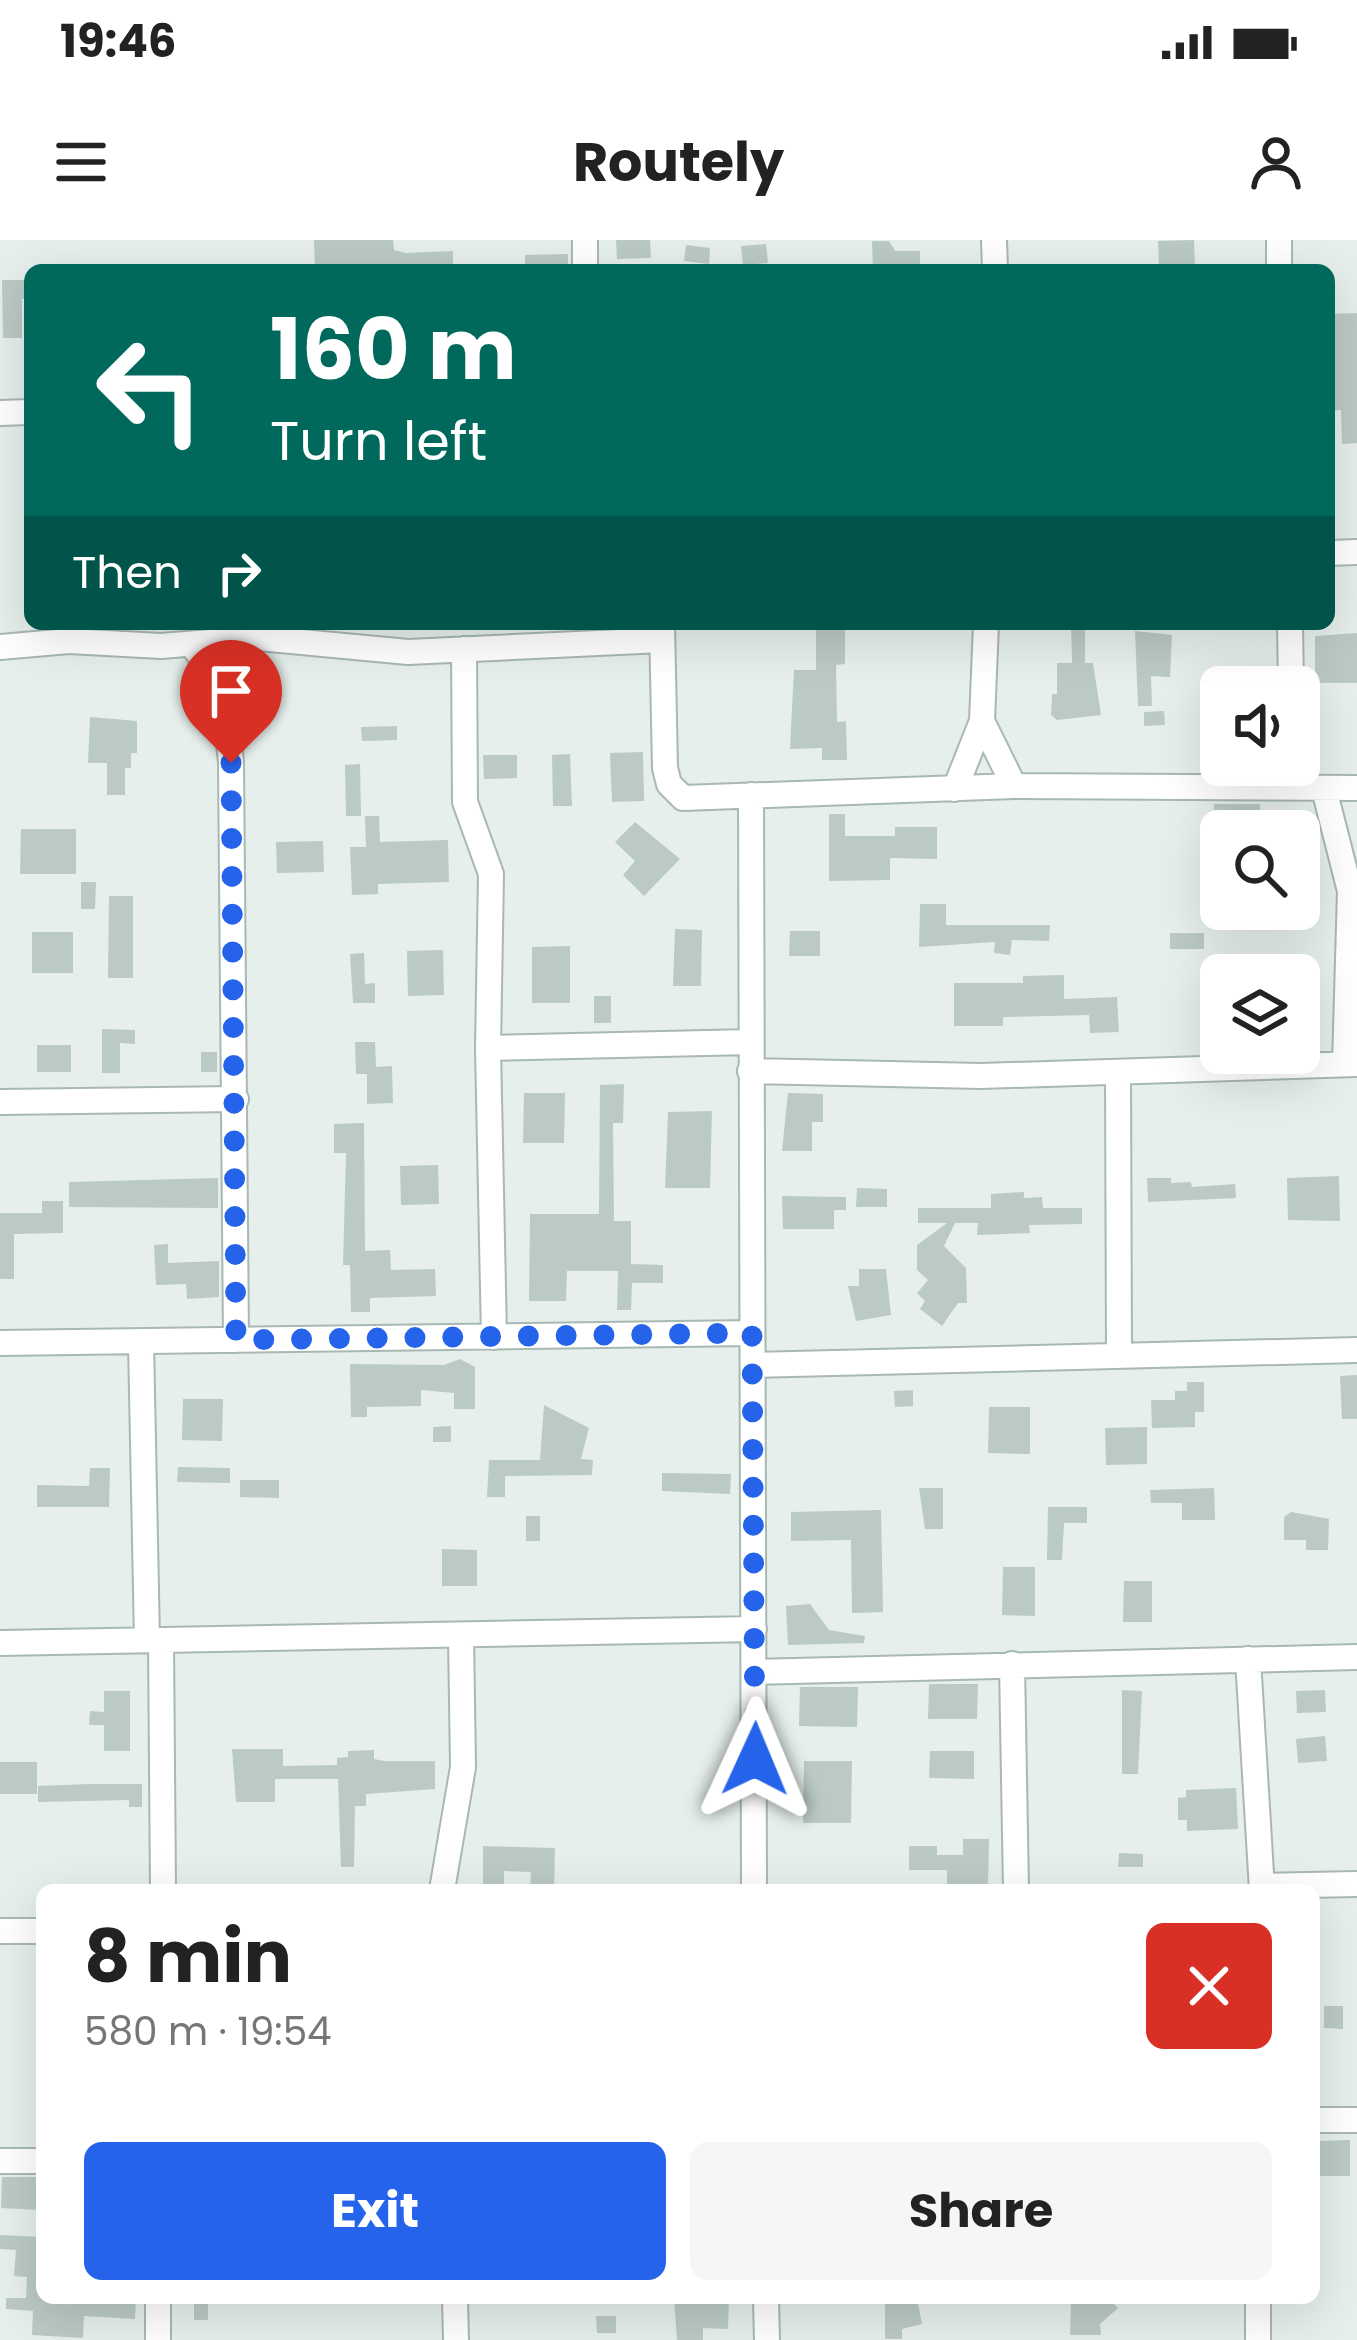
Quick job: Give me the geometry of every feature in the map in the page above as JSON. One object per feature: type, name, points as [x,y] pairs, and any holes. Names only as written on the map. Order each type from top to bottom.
[{"type":"street","points":[[955,789],[982,722],[986,630]]},
{"type":"street","points":[[1290,630],[1291,666]]},
{"type":"street","points":[[0,647],[69,641],[192,645],[323,640],[408,652],[662,632],[669,784],[682,797],[1200,780]]},
{"type":"street","points":[[214,672],[222,642]]},
{"type":"street","points":[[192,645],[214,672],[224,700],[231,763],[236,1340]]},
{"type":"street","points":[[464,649],[465,802],[490,874],[494,1337]]},
{"type":"street","points":[[982,722],[1014,786]]},
{"type":"street","points":[[1316,786],[1357,788]]},
{"type":"street","points":[[750,1071],[1118,1072],[1351,1064],[1350,891],[1324,789]]},
{"type":"street","points":[[752,796],[754,1884]]},
{"type":"street","points":[[488,1048],[750,1042]]},
{"type":"street","points":[[1118,1072],[1119,1354]]},
{"type":"street","points":[[0,1099],[236,1099]]},
{"type":"street","points":[[0,1343],[752,1333]]},
{"type":"street","points":[[141,1342],[163,1884]]},
{"type":"street","points":[[753,1365],[1357,1350]]},
{"type":"street","points":[[0,1643],[754,1629]]},
{"type":"street","points":[[443,1884],[463,1767],[461,1635]]},
{"type":"street","points":[[756,1672],[1357,1657]]},
{"type":"street","points":[[1248,1659],[1262,1884]]},
{"type":"street","points":[[1012,1664],[1016,1884]]},
{"type":"street","points":[[1320,1886],[1357,1884]]},
{"type":"street","points":[[0,1931],[36,1930]]},
{"type":"street","points":[[1320,2120],[1357,2120]]},
{"type":"street","points":[[0,2161],[36,2161]]},
{"type":"street","points":[[158,2304],[158,2340]]},
{"type":"street","points":[[455,2304],[456,2340]]},
{"type":"street","points":[[766,2304],[767,2340]]},
{"type":"street","points":[[1258,2304],[1258,2340]]},
{"type":"building","points":[[314,240],[393,240],[394,250],[406,253],[453,251],[453,264],[315,264]]},
{"type":"building","points":[[616,240],[650,240],[651,258],[617,259]]},
{"type":"building","points":[[1194,240],[1195,264],[1159,264],[1158,241]]},
{"type":"building","points":[[872,241],[889,241],[895,251],[920,251],[920,264],[873,264]]},
{"type":"building","points":[[766,244],[768,263],[743,264],[741,246]]},
{"type":"building","points":[[686,245],[710,248],[709,264],[684,261]]},
{"type":"building","points":[[568,254],[568,264],[525,264],[525,255]]},
{"type":"building","points":[[2,280],[24,280],[22,338],[3,338]]},
{"type":"building","points":[[1357,313],[1357,443],[1342,444],[1341,410],[1335,411],[1335,314]]},
{"type":"building","points":[[816,630],[845,630],[845,664],[836,665],[837,722],[846,721],[847,760],[822,760],[822,748],[790,749],[794,670],[816,670]]},
{"type":"building","points":[[1071,630],[1085,630],[1085,663],[1093,663],[1101,715],[1057,720],[1051,715],[1057,663],[1072,663]]},
{"type":"building","points":[[1135,631],[1172,635],[1170,677],[1151,676],[1152,706],[1138,706]]},
{"type":"building","points":[[1357,633],[1357,683],[1320,683],[1315,636]]},
{"type":"building","points":[[1164,711],[1165,725],[1144,726],[1144,712]]},
{"type":"building","points":[[90,717],[137,721],[137,753],[131,753],[131,768],[125,768],[125,795],[107,795],[107,763],[88,763]]},
{"type":"building","points":[[397,726],[397,740],[362,741],[361,727]]},
{"type":"building","points":[[643,752],[644,801],[612,802],[610,753]]},
{"type":"building","points":[[570,754],[572,806],[553,806],[552,755]]},
{"type":"building","points":[[483,755],[517,755],[517,778],[484,779]]},
{"type":"building","points":[[360,764],[361,816],[346,816],[345,765]]},
{"type":"building","points":[[1214,804],[1260,804],[1260,810],[1214,810]]},
{"type":"building","points":[[829,814],[845,814],[845,836],[895,836],[895,827],[937,827],[937,859],[890,858],[890,880],[829,881]]},
{"type":"building","points":[[365,816],[379,816],[380,842],[448,840],[449,882],[378,884],[378,894],[352,895],[350,847],[366,847]]},
{"type":"building","points":[[635,822],[680,859],[644,896],[623,875],[635,861],[615,842]]},
{"type":"building","points":[[21,829],[76,829],[76,874],[20,874]]},
{"type":"building","points":[[323,841],[324,872],[277,873],[276,842]]},
{"type":"building","points":[[81,882],[96,882],[95,909],[81,909]]},
{"type":"building","points":[[109,896],[133,896],[133,978],[108,978]]},
{"type":"building","points":[[920,904],[946,904],[946,925],[1050,925],[1049,941],[1012,940],[1010,955],[994,953],[995,942],[919,947]]},
{"type":"building","points":[[675,929],[702,930],[701,986],[673,986]]},
{"type":"building","points":[[790,931],[820,931],[820,956],[789,956]]},
{"type":"building","points":[[32,932],[73,932],[73,973],[32,973]]},
{"type":"building","points":[[1170,933],[1204,933],[1204,949],[1170,949]]},
{"type":"building","points":[[570,946],[570,1003],[532,1003],[532,947]]},
{"type":"building","points":[[443,950],[444,995],[408,996],[407,951]]},
{"type":"building","points":[[364,953],[365,984],[375,983],[375,1003],[353,1003],[350,954]]},
{"type":"building","points":[[1064,975],[1064,999],[1117,997],[1119,1032],[1090,1033],[1089,1015],[1003,1017],[1003,1026],[954,1026],[954,983],[1023,983],[1023,976]]},
{"type":"building","points":[[594,996],[611,996],[611,1023],[594,1023]]},
{"type":"building","points":[[102,1029],[135,1030],[135,1044],[120,1043],[120,1073],[102,1073]]},
{"type":"building","points":[[355,1042],[375,1042],[376,1067],[392,1066],[393,1103],[367,1104],[367,1074],[356,1074]]},
{"type":"building","points":[[37,1045],[71,1045],[71,1072],[37,1072]]},
{"type":"building","points":[[201,1052],[217,1052],[217,1072],[201,1072]]},
{"type":"building","points":[[624,1084],[623,1123],[613,1123],[614,1221],[631,1221],[631,1264],[663,1265],[663,1283],[632,1283],[631,1310],[617,1310],[618,1271],[567,1271],[566,1301],[529,1301],[530,1214],[599,1214],[600,1085]]},
{"type":"building","points":[[524,1093],[565,1093],[564,1143],[523,1143]]},
{"type":"building","points":[[788,1093],[823,1094],[823,1122],[812,1122],[812,1151],[782,1151]]},
{"type":"building","points":[[712,1111],[710,1188],[665,1188],[668,1112]]},
{"type":"building","points":[[364,1123],[365,1251],[390,1250],[391,1270],[435,1269],[436,1296],[370,1298],[370,1312],[351,1312],[350,1265],[343,1265],[346,1153],[334,1153],[334,1124]]},
{"type":"building","points":[[438,1165],[439,1204],[401,1205],[400,1166]]},
{"type":"building","points":[[1339,1176],[1340,1221],[1288,1220],[1287,1178]]},
{"type":"building","points":[[218,1178],[218,1208],[69,1207],[69,1182]]},
{"type":"building","points":[[1147,1178],[1191,1182],[1192,1187],[1235,1184],[1236,1198],[1148,1202]]},
{"type":"building","points":[[857,1188],[887,1189],[887,1207],[856,1207]]},
{"type":"building","points":[[1024,1192],[1024,1198],[1042,1197],[1043,1208],[1082,1208],[1082,1224],[1029,1225],[1030,1233],[977,1235],[978,1223],[955,1223],[944,1246],[966,1268],[967,1303],[958,1303],[942,1326],[920,1309],[925,1301],[917,1293],[928,1280],[917,1270],[917,1245],[947,1223],[918,1223],[918,1208],[991,1208],[991,1194]]},
{"type":"building","points":[[782,1196],[846,1197],[846,1210],[834,1210],[834,1229],[783,1229]]},
{"type":"building","points":[[42,1201],[63,1201],[63,1233],[14,1234],[14,1279],[0,1279],[0,1213],[42,1213]]},
{"type":"building","points":[[168,1244],[168,1263],[219,1261],[219,1297],[187,1299],[186,1284],[156,1285],[154,1245]]},
{"type":"building","points":[[859,1269],[886,1269],[891,1315],[856,1321],[848,1286],[859,1286]]},
{"type":"building","points":[[460,1359],[475,1367],[475,1409],[454,1409],[454,1393],[421,1390],[421,1406],[367,1407],[367,1417],[351,1417],[350,1364],[444,1365]]},
{"type":"building","points":[[1357,1375],[1357,1419],[1342,1419],[1340,1376]]},
{"type":"building","points":[[1187,1382],[1204,1382],[1204,1412],[1195,1412],[1195,1427],[1152,1428],[1151,1400],[1175,1400],[1175,1391],[1187,1391]]},
{"type":"building","points":[[913,1390],[913,1406],[895,1407],[894,1391]]},
{"type":"building","points":[[183,1399],[223,1399],[222,1441],[182,1440]]},
{"type":"building","points":[[544,1405],[589,1428],[581,1459],[593,1460],[592,1475],[505,1476],[505,1497],[487,1497],[489,1460],[540,1460]]},
{"type":"building","points":[[989,1407],[1030,1407],[1030,1454],[988,1453]]},
{"type":"building","points":[[451,1426],[451,1442],[433,1442],[433,1427]]},
{"type":"building","points":[[1147,1427],[1147,1464],[1106,1465],[1105,1428]]},
{"type":"building","points":[[178,1467],[230,1468],[230,1483],[177,1482]]},
{"type":"building","points":[[90,1468],[110,1468],[109,1507],[37,1507],[37,1485],[89,1486]]},
{"type":"building","points":[[662,1473],[731,1474],[730,1494],[662,1491]]},
{"type":"building","points":[[240,1480],[279,1480],[279,1498],[240,1497]]},
{"type":"building","points":[[919,1488],[943,1488],[943,1529],[925,1529]]},
{"type":"building","points":[[1214,1488],[1215,1520],[1182,1520],[1182,1503],[1151,1503],[1150,1490]]},
{"type":"building","points":[[1048,1507],[1087,1507],[1087,1523],[1064,1523],[1062,1560],[1047,1560]]},
{"type":"building","points":[[881,1510],[883,1612],[852,1613],[851,1540],[791,1541],[791,1512]]},
{"type":"building","points":[[1291,1512],[1329,1519],[1328,1550],[1306,1550],[1306,1540],[1284,1540],[1284,1517]]},
{"type":"building","points":[[526,1516],[540,1516],[540,1541],[526,1541]]},
{"type":"building","points":[[442,1549],[477,1550],[477,1586],[442,1586]]},
{"type":"building","points":[[1003,1567],[1035,1567],[1035,1616],[1002,1615]]},
{"type":"building","points":[[1124,1581],[1152,1581],[1152,1622],[1123,1622]]},
{"type":"building","points":[[810,1604],[829,1630],[865,1636],[864,1643],[788,1645],[786,1606]]},
{"type":"building","points":[[929,1684],[978,1684],[977,1719],[928,1719]]},
{"type":"building","points":[[800,1687],[858,1687],[857,1727],[799,1726]]},
{"type":"building","points":[[1122,1690],[1142,1691],[1138,1774],[1122,1774]]},
{"type":"building","points":[[1325,1690],[1326,1712],[1297,1713],[1296,1691]]},
{"type":"building","points":[[104,1691],[130,1691],[130,1751],[104,1751],[104,1725],[89,1725],[90,1711],[104,1712]]},
{"type":"building","points":[[1325,1736],[1327,1761],[1298,1763],[1296,1739]]},
{"type":"building","points":[[232,1749],[283,1749],[283,1766],[337,1765],[337,1758],[348,1757],[348,1751],[374,1750],[374,1759],[384,1761],[435,1761],[435,1789],[366,1794],[366,1806],[355,1806],[354,1867],[341,1867],[338,1779],[275,1779],[275,1802],[236,1802]]},
{"type":"building","points":[[930,1751],[974,1751],[974,1779],[929,1778]]},
{"type":"building","points":[[804,1761],[852,1761],[851,1823],[803,1823]]},
{"type":"building","points":[[0,1762],[37,1762],[37,1794],[0,1794]]},
{"type":"building","points":[[142,1784],[142,1807],[129,1807],[129,1800],[38,1802],[38,1786]]},
{"type":"building","points":[[1236,1788],[1238,1829],[1187,1831],[1187,1820],[1178,1820],[1178,1798],[1186,1797],[1186,1790]]},
{"type":"building","points":[[963,1839],[989,1839],[988,1884],[947,1884],[947,1870],[909,1870],[909,1846],[937,1846],[937,1855],[963,1855]]},
{"type":"building","points":[[483,1846],[555,1848],[554,1884],[530,1884],[531,1872],[504,1871],[504,1884],[483,1884]]},
{"type":"building","points":[[1119,1853],[1143,1854],[1143,1867],[1118,1867]]},
{"type":"building","points":[[1324,2006],[1343,2006],[1343,2029],[1324,2028]]},
{"type":"building","points":[[1350,2140],[1350,2176],[1320,2176],[1320,2141]]},
{"type":"building","points":[[2,2177],[36,2177],[36,2210],[1,2208]]},
{"type":"building","points":[[0,2235],[36,2237],[36,2304],[136,2304],[135,2319],[84,2316],[83,2338],[32,2335],[33,2311],[6,2309],[6,2298],[26,2298],[27,2277],[14,2276],[16,2250],[0,2249]]},
{"type":"building","points":[[194,2304],[208,2304],[208,2320],[194,2320]]},
{"type":"building","points":[[674,2304],[729,2304],[728,2329],[703,2328],[703,2340],[677,2340]]},
{"type":"building","points":[[885,2304],[918,2304],[922,2324],[902,2329],[902,2339],[885,2339]]},
{"type":"building","points":[[1071,2304],[1114,2304],[1118,2308],[1100,2324],[1101,2335],[1070,2335]]},
{"type":"building","points":[[596,2316],[616,2316],[616,2333],[597,2333]]},
{"type":"route","points":[[231,763],[236,1340],[752,1333],[755,1759]]}]
